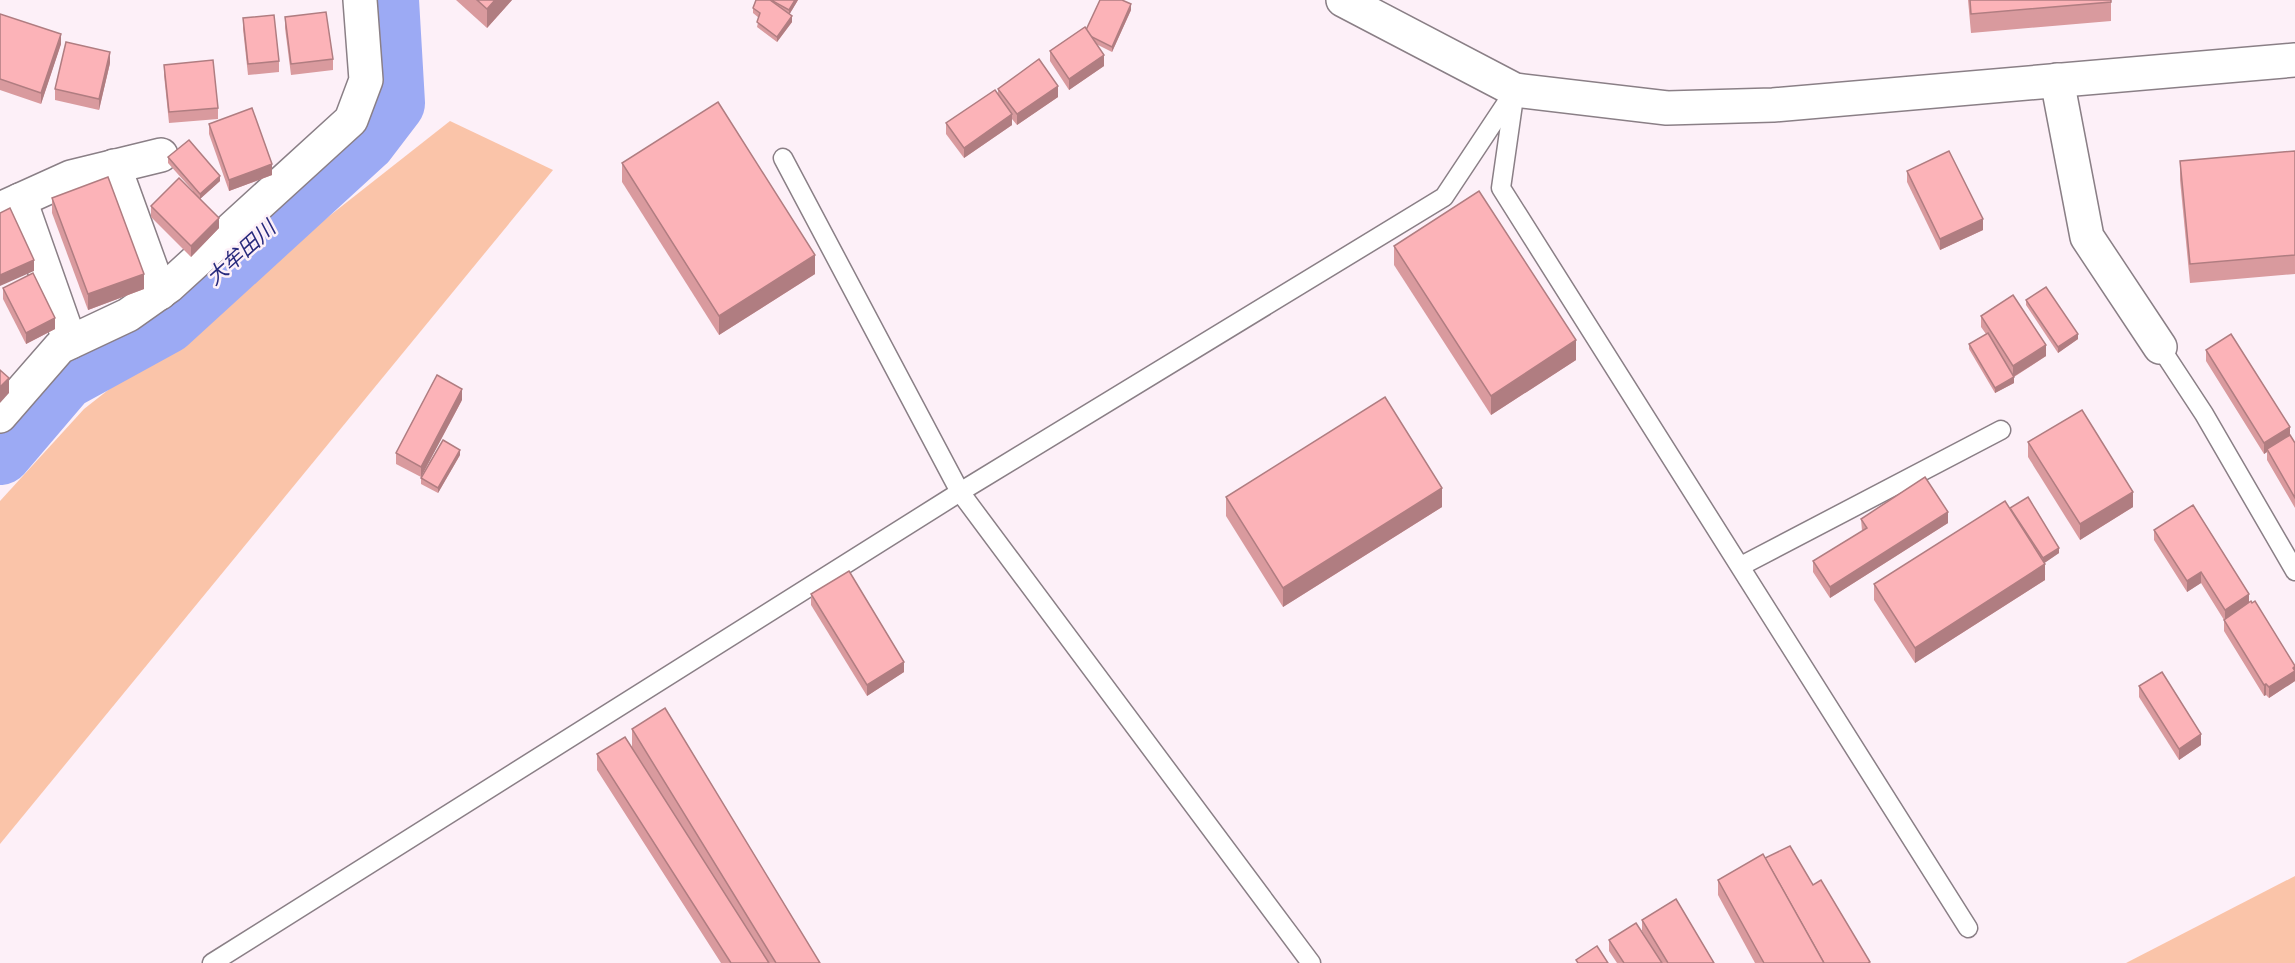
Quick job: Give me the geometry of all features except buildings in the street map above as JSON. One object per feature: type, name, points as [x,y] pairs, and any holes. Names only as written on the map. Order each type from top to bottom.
[{"type":"street","points":[[0,416],[60,346],[128,315],[160,293],[351,120],[366,80],[360,0]]},
{"type":"street","points":[[1343,0],[1515,90],[1667,108],[1773,105],[2295,60]]},
{"type":"street","points":[[2057,80],[2087,237],[2160,347]]},
{"type":"street","points":[[69,342],[10,204],[71,177],[161,154]]},
{"type":"street","points":[[114,166],[160,293]]},
{"type":"lane","points":[[212,963],[960,492],[1444,197],[1515,90]]},
{"type":"lane","points":[[1515,90],[1501,188],[1968,928]]},
{"type":"lane","points":[[783,158],[960,492],[1311,963]]},
{"type":"lane","points":[[2160,347],[2204,414],[2295,571]]},
{"type":"lane","points":[[1741,566],[2001,430]]},
{"type":"shaded area","points":[[450,121],[553,170],[0,844],[0,501],[84,409]]},
{"type":"shaded area","points":[[2295,876],[2295,963],[2126,963]]},
{"type":"waterway","name":"大牟田川","points":[[0,453],[64,378],[166,322],[364,141],[393,103],[387,0]]}]
